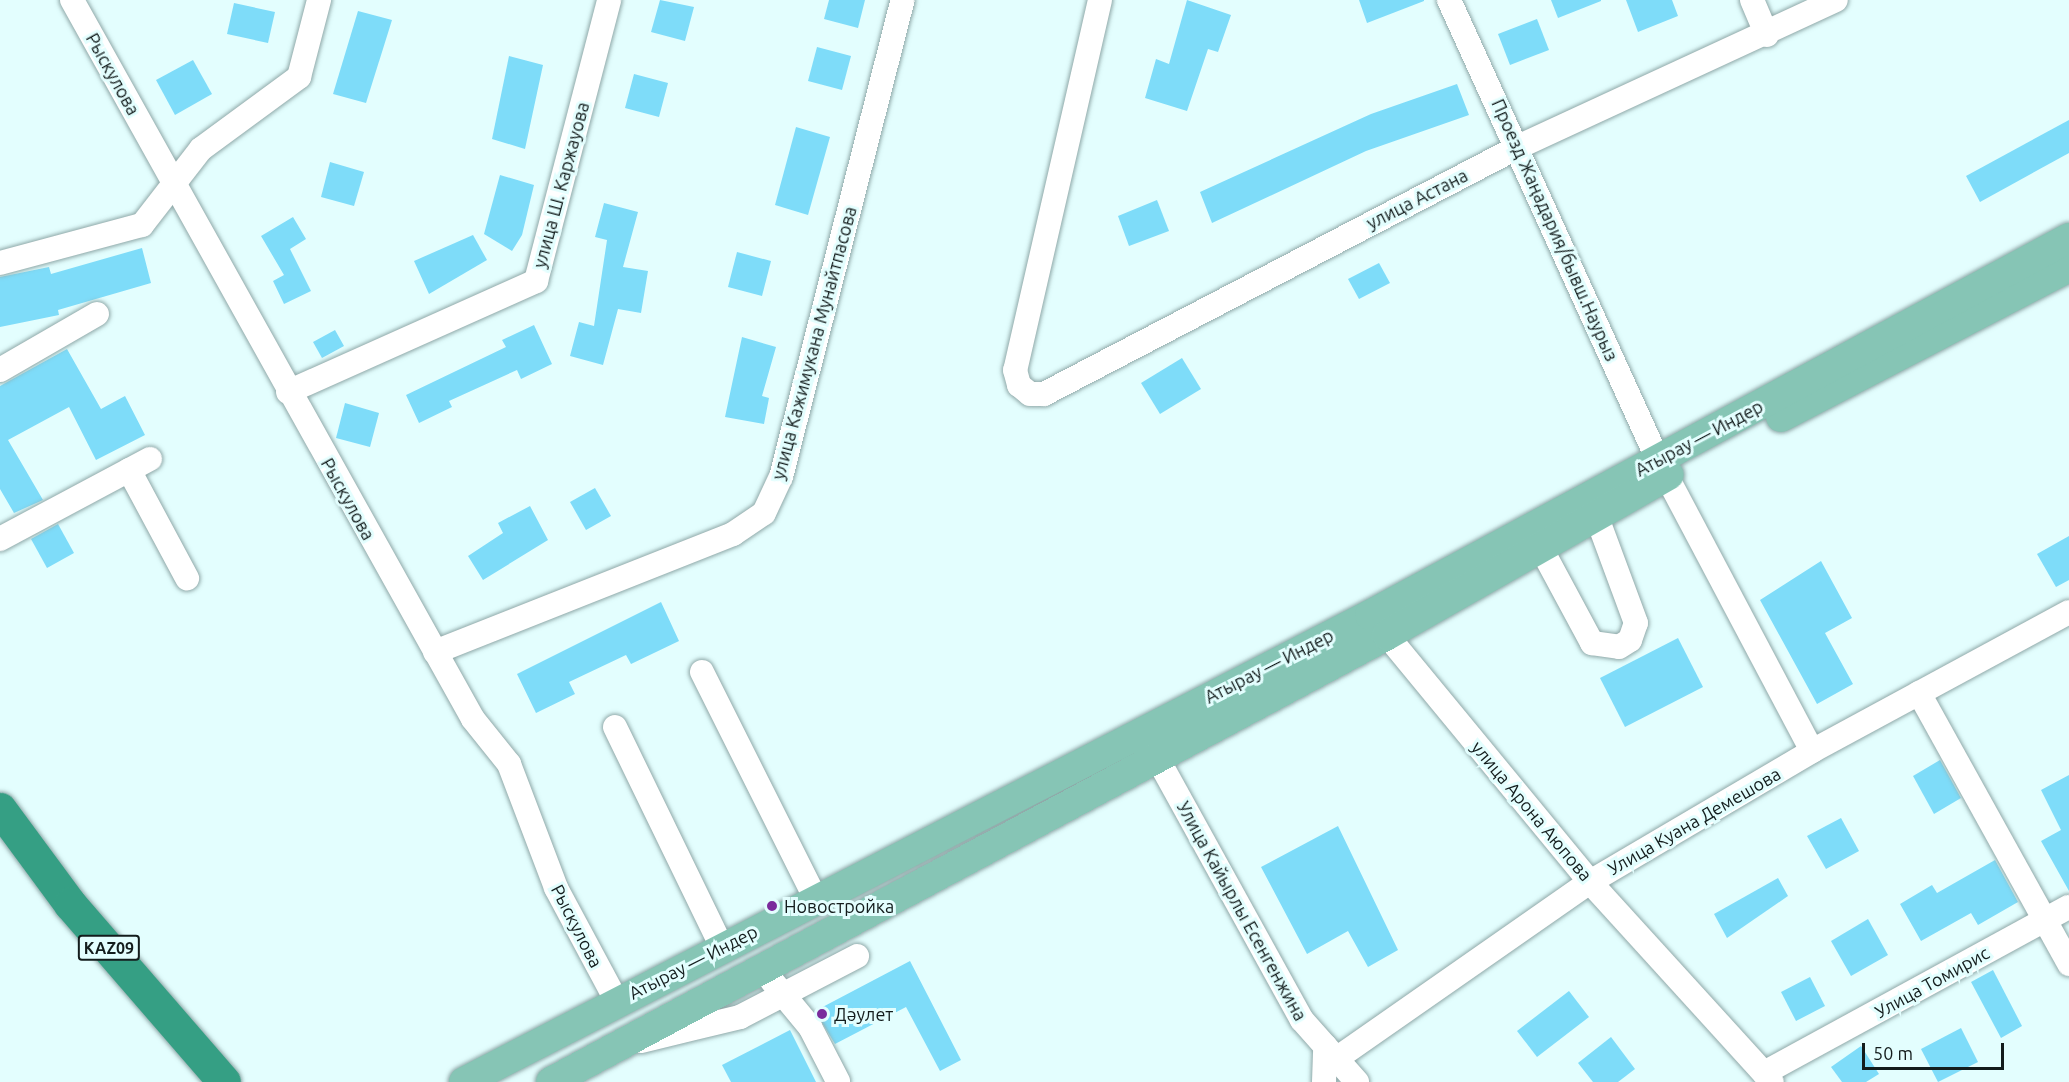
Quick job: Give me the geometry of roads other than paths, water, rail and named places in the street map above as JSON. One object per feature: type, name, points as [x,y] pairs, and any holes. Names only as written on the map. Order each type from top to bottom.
[{"type":"highway","name":"KAZ09","points":[[0,808],[70,904],[214,1075]]},
{"type":"highway","points":[[214,1075],[246,1082]]},
{"type":"main road","name":"Атырау — Индер","points":[[552,1082],[762,967],[1157,758],[1378,625],[2069,238]]},
{"type":"main road","name":"Атырау — Индер","points":[[464,1082],[616,1000],[723,949],[815,898],[1142,730],[1542,550],[1598,520],[1662,468],[2069,267]]},
{"type":"street","name":"Рыскулова","points":[[72,0],[288,392],[473,719],[509,764],[556,888],[616,1000]]},
{"type":"street","points":[[0,263],[142,225],[201,149],[299,77],[319,0]]},
{"type":"street","name":"улица Ш. Каржауова","points":[[288,392],[536,281],[609,0]]},
{"type":"street","name":"улица Кажимукана Мунайтпасова","points":[[435,652],[733,534],[764,513],[781,477],[903,0]]},
{"type":"street","name":"улица Астана","points":[[1100,0],[1015,370],[1019,385],[1030,394],[1044,394],[1518,147],[1767,35],[1836,0]]},
{"type":"street","name":"Проезд Жаңадария/бывш.Наурыз","points":[[1449,0],[1518,147],[1662,468],[1812,751]]},
{"type":"street","points":[[1752,0],[1767,35]]},
{"type":"street","points":[[0,370],[97,315]]},
{"type":"street","points":[[0,539],[150,459]]},
{"type":"street","points":[[129,470],[187,578]]},
{"type":"street","points":[[1542,550],[1592,643],[1619,647],[1630,640],[1636,623],[1598,520]]},
{"type":"street","name":"Улица Куана Демешова","points":[[1330,1052],[1590,882],[1812,751],[2069,612]]},
{"type":"street","name":"улица Арона Аюпова","points":[[1378,625],[1590,882],[1768,1078]]},
{"type":"street","points":[[702,672],[815,898]]},
{"type":"street","points":[[1919,693],[2069,964]]},
{"type":"street","points":[[615,728],[723,949]]},
{"type":"street","name":"Улица Кайырлы Есенгенжина","points":[[1142,730],[1302,1020],[1357,1082]]},
{"type":"street","name":"Улица Томирис","points":[[1768,1078],[2069,907]]},
{"type":"street","points":[[618,1046],[740,1017],[778,993],[857,956]]},
{"type":"street","points":[[762,967],[778,993],[810,1027],[838,1081]]},
{"type":"street","points":[[1324,1082],[1330,1052]]},
{"type":"place","name":"Новостройка","points":[[772,906]]},
{"type":"place","name":"Дәулет","points":[[822,1014]]}]
